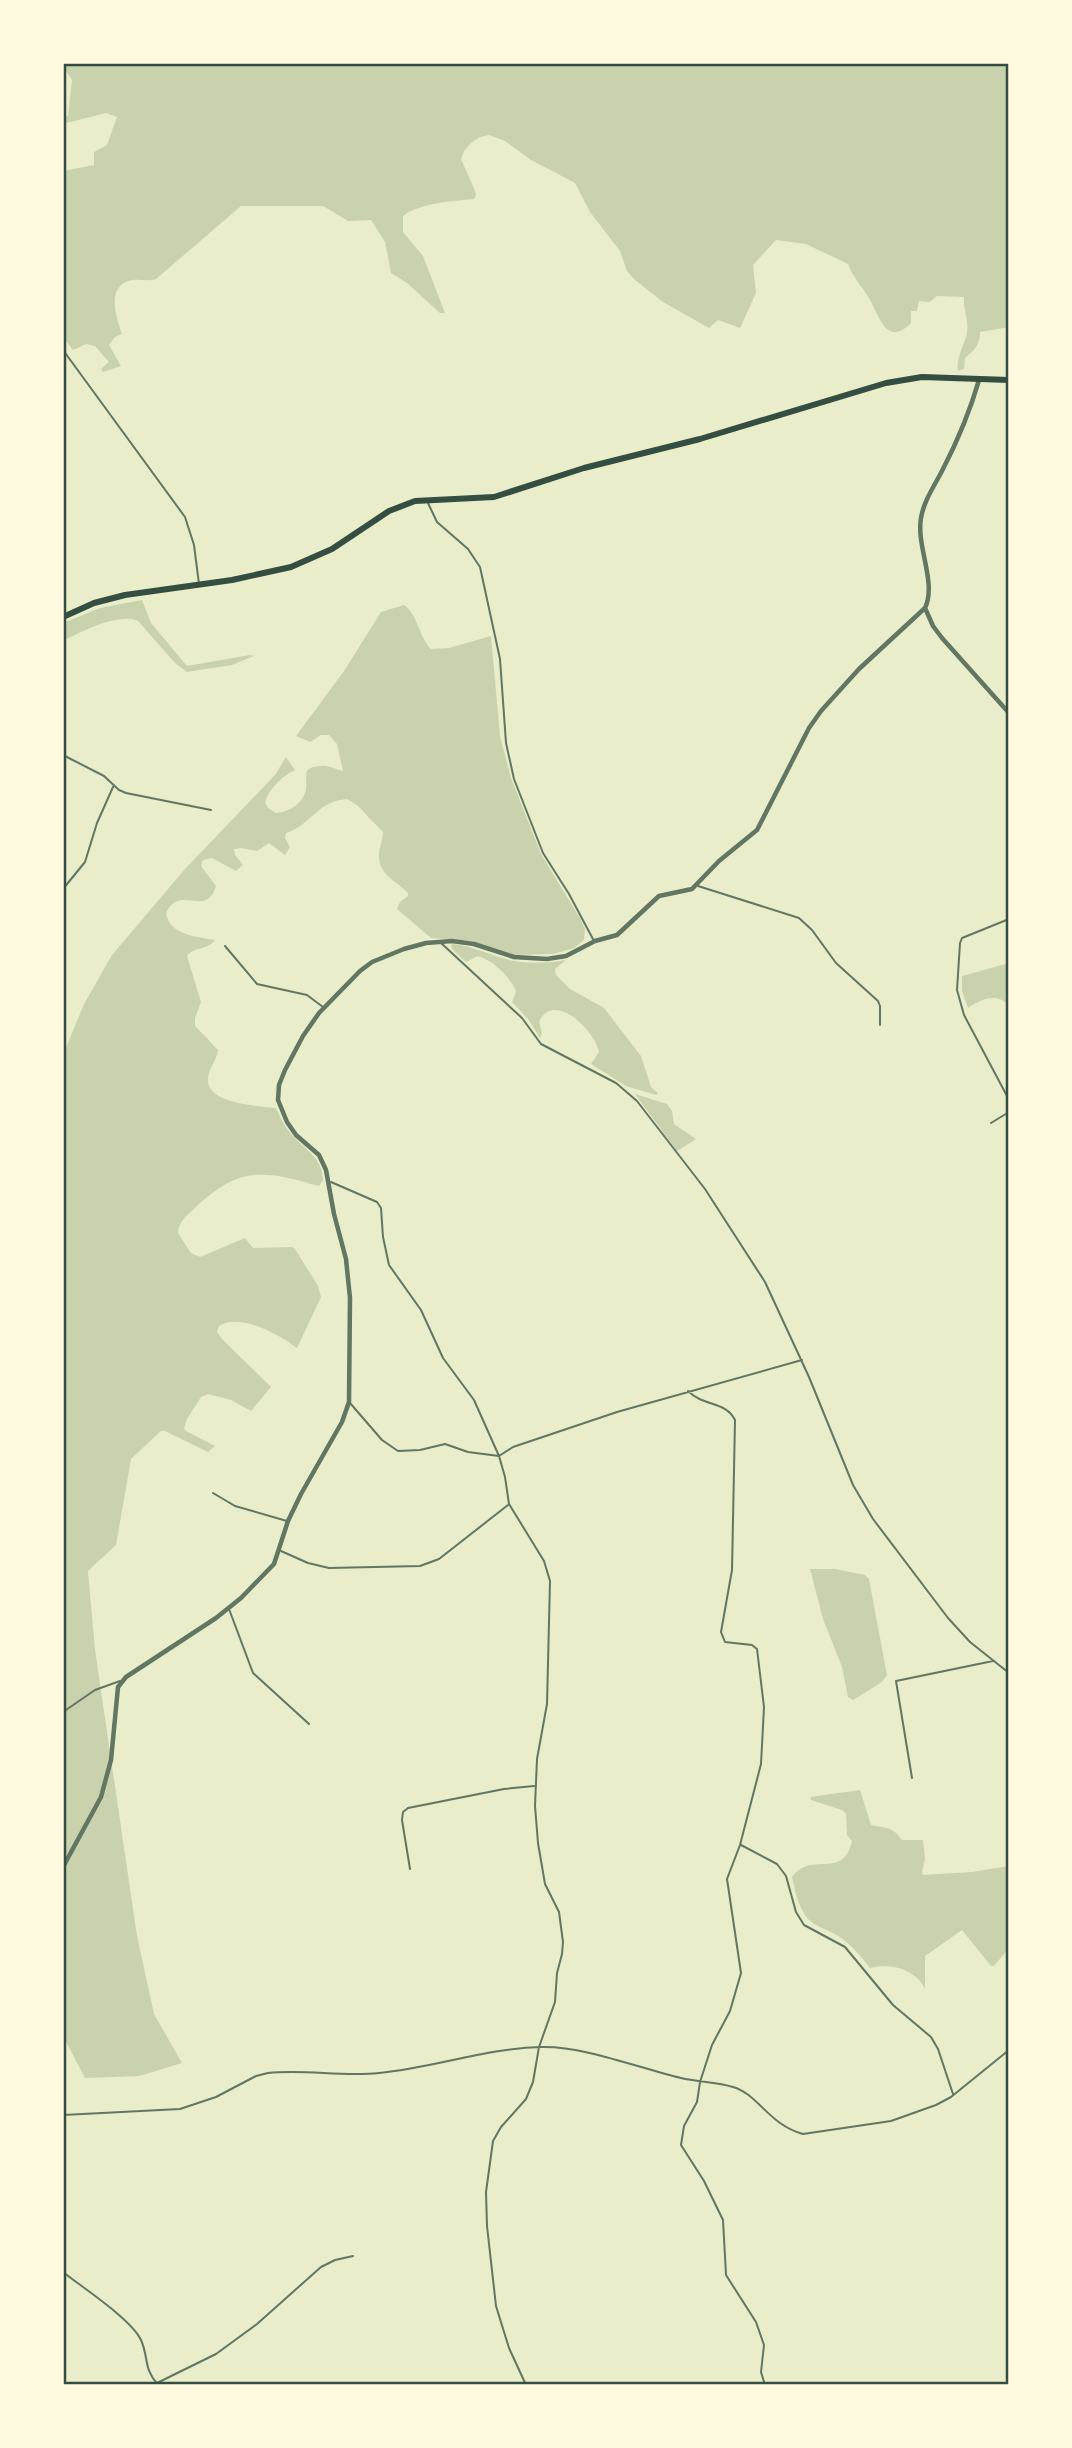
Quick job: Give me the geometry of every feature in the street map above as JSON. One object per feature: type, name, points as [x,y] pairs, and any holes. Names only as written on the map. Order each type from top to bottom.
[{"type":"main road","points":[[63,617],[94,603],[125,595],[200,585],[291,567],[332,549],[389,511],[426,499],[481,498],[505,494],[584,468],[700,439],[765,417],[886,383],[922,377],[1009,380]]},
{"type":"street","points":[[63,1867],[101,1797],[111,1760],[118,1687],[123,1680],[229,1608],[266,1574],[280,1551],[288,1521],[314,1467],[342,1422],[349,1402],[350,1298],[346,1259],[329,1182],[318,1155],[296,1135],[281,1111],[278,1100],[279,1085],[292,1055],[324,1007],[372,962],[404,949],[440,942],[465,942],[514,957],[530,959],[566,956],[594,941],[617,935],[659,896],[686,891],[697,885],[719,860],[757,830],[809,728],[821,711],[859,669],[925,608],[929,590],[920,540],[922,512],[969,413],[979,380]]},
{"type":"street","points":[[925,608],[942,638],[1009,713]]},
{"type":"lane","points":[[63,350],[185,517],[194,545],[200,585]]},
{"type":"lane","points":[[426,499],[437,522],[468,550],[480,567],[500,659],[506,743],[514,779],[544,853],[594,941]]},
{"type":"lane","points":[[63,755],[104,776],[126,793],[211,810]]},
{"type":"lane","points":[[63,889],[85,862],[97,822],[114,786]]},
{"type":"lane","points":[[697,885],[785,912],[806,923],[836,964],[878,1001],[880,1025]]},
{"type":"lane","points":[[1009,919],[962,938],[957,982],[964,1015],[1009,1103]]},
{"type":"lane","points":[[440,942],[522,1018],[541,1044],[616,1083],[637,1101],[705,1189],[765,1282],[802,1360],[842,1461],[873,1519],[948,1618],[970,1642],[1009,1674]]},
{"type":"lane","points":[[225,946],[257,984],[307,995],[324,1007]]},
{"type":"lane","points":[[991,1123],[1009,1112]]},
{"type":"lane","points":[[329,1182],[377,1202],[381,1208],[383,1237],[390,1265],[421,1310],[443,1357],[474,1400],[499,1456],[509,1504],[544,1561],[550,1581],[547,1704],[535,1786],[538,1843],[545,1884],[559,1912],[563,1942],[555,2002],[539,2047],[533,2082],[526,2099],[501,2127],[493,2141],[486,2192],[488,2239],[496,2306],[509,2348],[526,2385]]},
{"type":"lane","points":[[349,1402],[382,1440],[398,1451],[408,1452],[444,1444],[468,1452],[499,1456],[513,1447],[561,1430],[802,1360]]},
{"type":"lane","points":[[688,1391],[696,1399],[727,1409],[736,1426],[732,1570],[721,1632],[725,1642],[752,1645],[757,1649],[765,1723],[758,1782],[727,1879],[741,1973],[740,1982],[730,2011],[712,2045],[700,2082],[697,2102],[684,2126],[681,2145],[704,2181],[723,2220],[726,2274],[753,2316],[764,2345],[762,2381],[765,2385]]},
{"type":"lane","points":[[213,1493],[235,1506],[288,1521]]},
{"type":"lane","points":[[280,1551],[308,1563],[329,1568],[420,1566],[439,1559],[509,1504]]},
{"type":"lane","points":[[229,1608],[254,1672],[309,1724]]},
{"type":"lane","points":[[912,1778],[896,1681],[994,1661]]},
{"type":"lane","points":[[63,1712],[95,1690],[123,1680]]},
{"type":"lane","points":[[410,1869],[402,1820],[403,1812],[408,1808],[505,1788],[535,1786]]},
{"type":"lane","points":[[740,1844],[777,1864],[786,1876],[796,1912],[804,1925],[845,1947],[893,2005],[931,2037],[954,2095]]},
{"type":"lane","points":[[63,2115],[180,2109],[216,2097],[256,2076],[268,2073],[377,2074],[484,2053],[539,2047],[576,2050],[700,2082],[735,2087],[744,2092],[773,2120],[803,2134],[891,2121],[936,2105],[954,2095],[1009,2050]]},
{"type":"lane","points":[[63,2272],[132,2327],[141,2340],[146,2368],[158,2384],[216,2354],[257,2324],[321,2267],[353,2256]]},
{"type":"green space","points":[[63,63],[1009,63],[1009,327],[980,332],[976,347],[965,358],[964,369],[958,371],[967,328],[964,297],[937,296],[930,302],[919,301],[917,311],[911,311],[911,323],[902,330],[889,331],[848,264],[806,244],[776,240],[753,265],[756,293],[740,328],[718,320],[709,328],[663,302],[635,280],[627,271],[620,251],[590,212],[575,183],[531,160],[505,141],[489,135],[471,143],[461,159],[475,191],[474,199],[427,205],[403,216],[403,232],[423,256],[445,313],[440,313],[407,283],[391,273],[385,242],[371,220],[348,221],[323,206],[241,206],[156,279],[133,280],[119,288],[115,302],[122,334],[115,337],[109,345],[121,366],[103,372],[101,369],[109,362],[95,346],[86,344],[73,350],[63,337],[63,171],[94,165],[94,152],[107,145],[117,117],[106,113],[63,124],[63,117],[68,116],[72,80],[63,70]]},
{"type":"green space","points":[[142,600],[151,623],[187,666],[254,656],[232,665],[187,672],[175,663],[138,621],[130,619],[100,624],[63,641],[63,623],[100,608]]},
{"type":"green space","points":[[404,605],[409,609],[431,649],[449,648],[491,636],[500,736],[511,778],[541,854],[581,920],[585,929],[584,940],[574,948],[553,954],[515,955],[472,941],[431,938],[397,909],[408,893],[381,867],[379,854],[383,832],[357,805],[347,799],[328,804],[286,833],[285,838],[290,847],[285,855],[269,843],[257,851],[234,849],[243,865],[236,871],[212,858],[203,860],[201,866],[216,886],[212,895],[206,900],[178,901],[166,913],[172,926],[185,934],[215,940],[187,956],[201,1002],[195,1026],[218,1050],[208,1077],[211,1089],[225,1099],[276,1108],[290,1133],[317,1160],[323,1180],[319,1186],[268,1175],[240,1178],[226,1184],[187,1215],[178,1233],[191,1253],[200,1257],[245,1238],[253,1248],[292,1247],[318,1286],[321,1297],[297,1348],[281,1337],[248,1323],[228,1322],[219,1326],[217,1332],[223,1340],[271,1387],[251,1411],[231,1400],[208,1394],[201,1397],[184,1428],[215,1446],[208,1452],[161,1431],[131,1459],[116,1545],[88,1571],[95,1650],[137,1936],[154,2014],[182,2063],[139,2076],[85,2078],[63,2036],[63,1055],[84,1004],[112,955],[185,869],[275,775],[286,757],[295,770],[277,783],[265,802],[268,808],[276,813],[291,809],[302,799],[306,789],[306,773],[310,768],[324,766],[343,771],[337,744],[329,735],[321,735],[310,742],[296,736],[344,671],[381,612]]},
{"type":"green space","points":[[453,944],[520,962],[566,960],[555,969],[556,975],[570,989],[604,1008],[641,1056],[651,1087],[658,1093],[656,1095],[626,1086],[591,1064],[599,1052],[596,1043],[582,1024],[563,1012],[554,1010],[545,1013],[539,1022],[542,1033],[540,1038],[528,1019],[512,1002],[516,991],[505,975],[490,961],[478,956],[466,962],[452,949]]},
{"type":"green space","points":[[1009,963],[1009,1006],[999,999],[989,998],[968,1008],[962,991],[962,976]]},
{"type":"green space","points":[[635,1094],[667,1104],[672,1111],[674,1124],[696,1139],[677,1151]]},
{"type":"green space","points":[[810,1569],[835,1569],[865,1575],[869,1579],[887,1675],[882,1682],[853,1700],[848,1697],[842,1667],[823,1619]]},
{"type":"green space","points":[[860,1790],[871,1825],[892,1830],[902,1840],[923,1840],[923,1875],[972,1872],[1009,1866],[1009,1948],[994,1966],[991,1966],[962,1930],[925,1956],[925,1989],[921,1982],[902,1969],[886,1966],[870,1968],[845,1941],[807,1918],[799,1903],[792,1877],[800,1869],[842,1860],[852,1841],[847,1835],[846,1814],[842,1810],[811,1800],[810,1797]]}]
